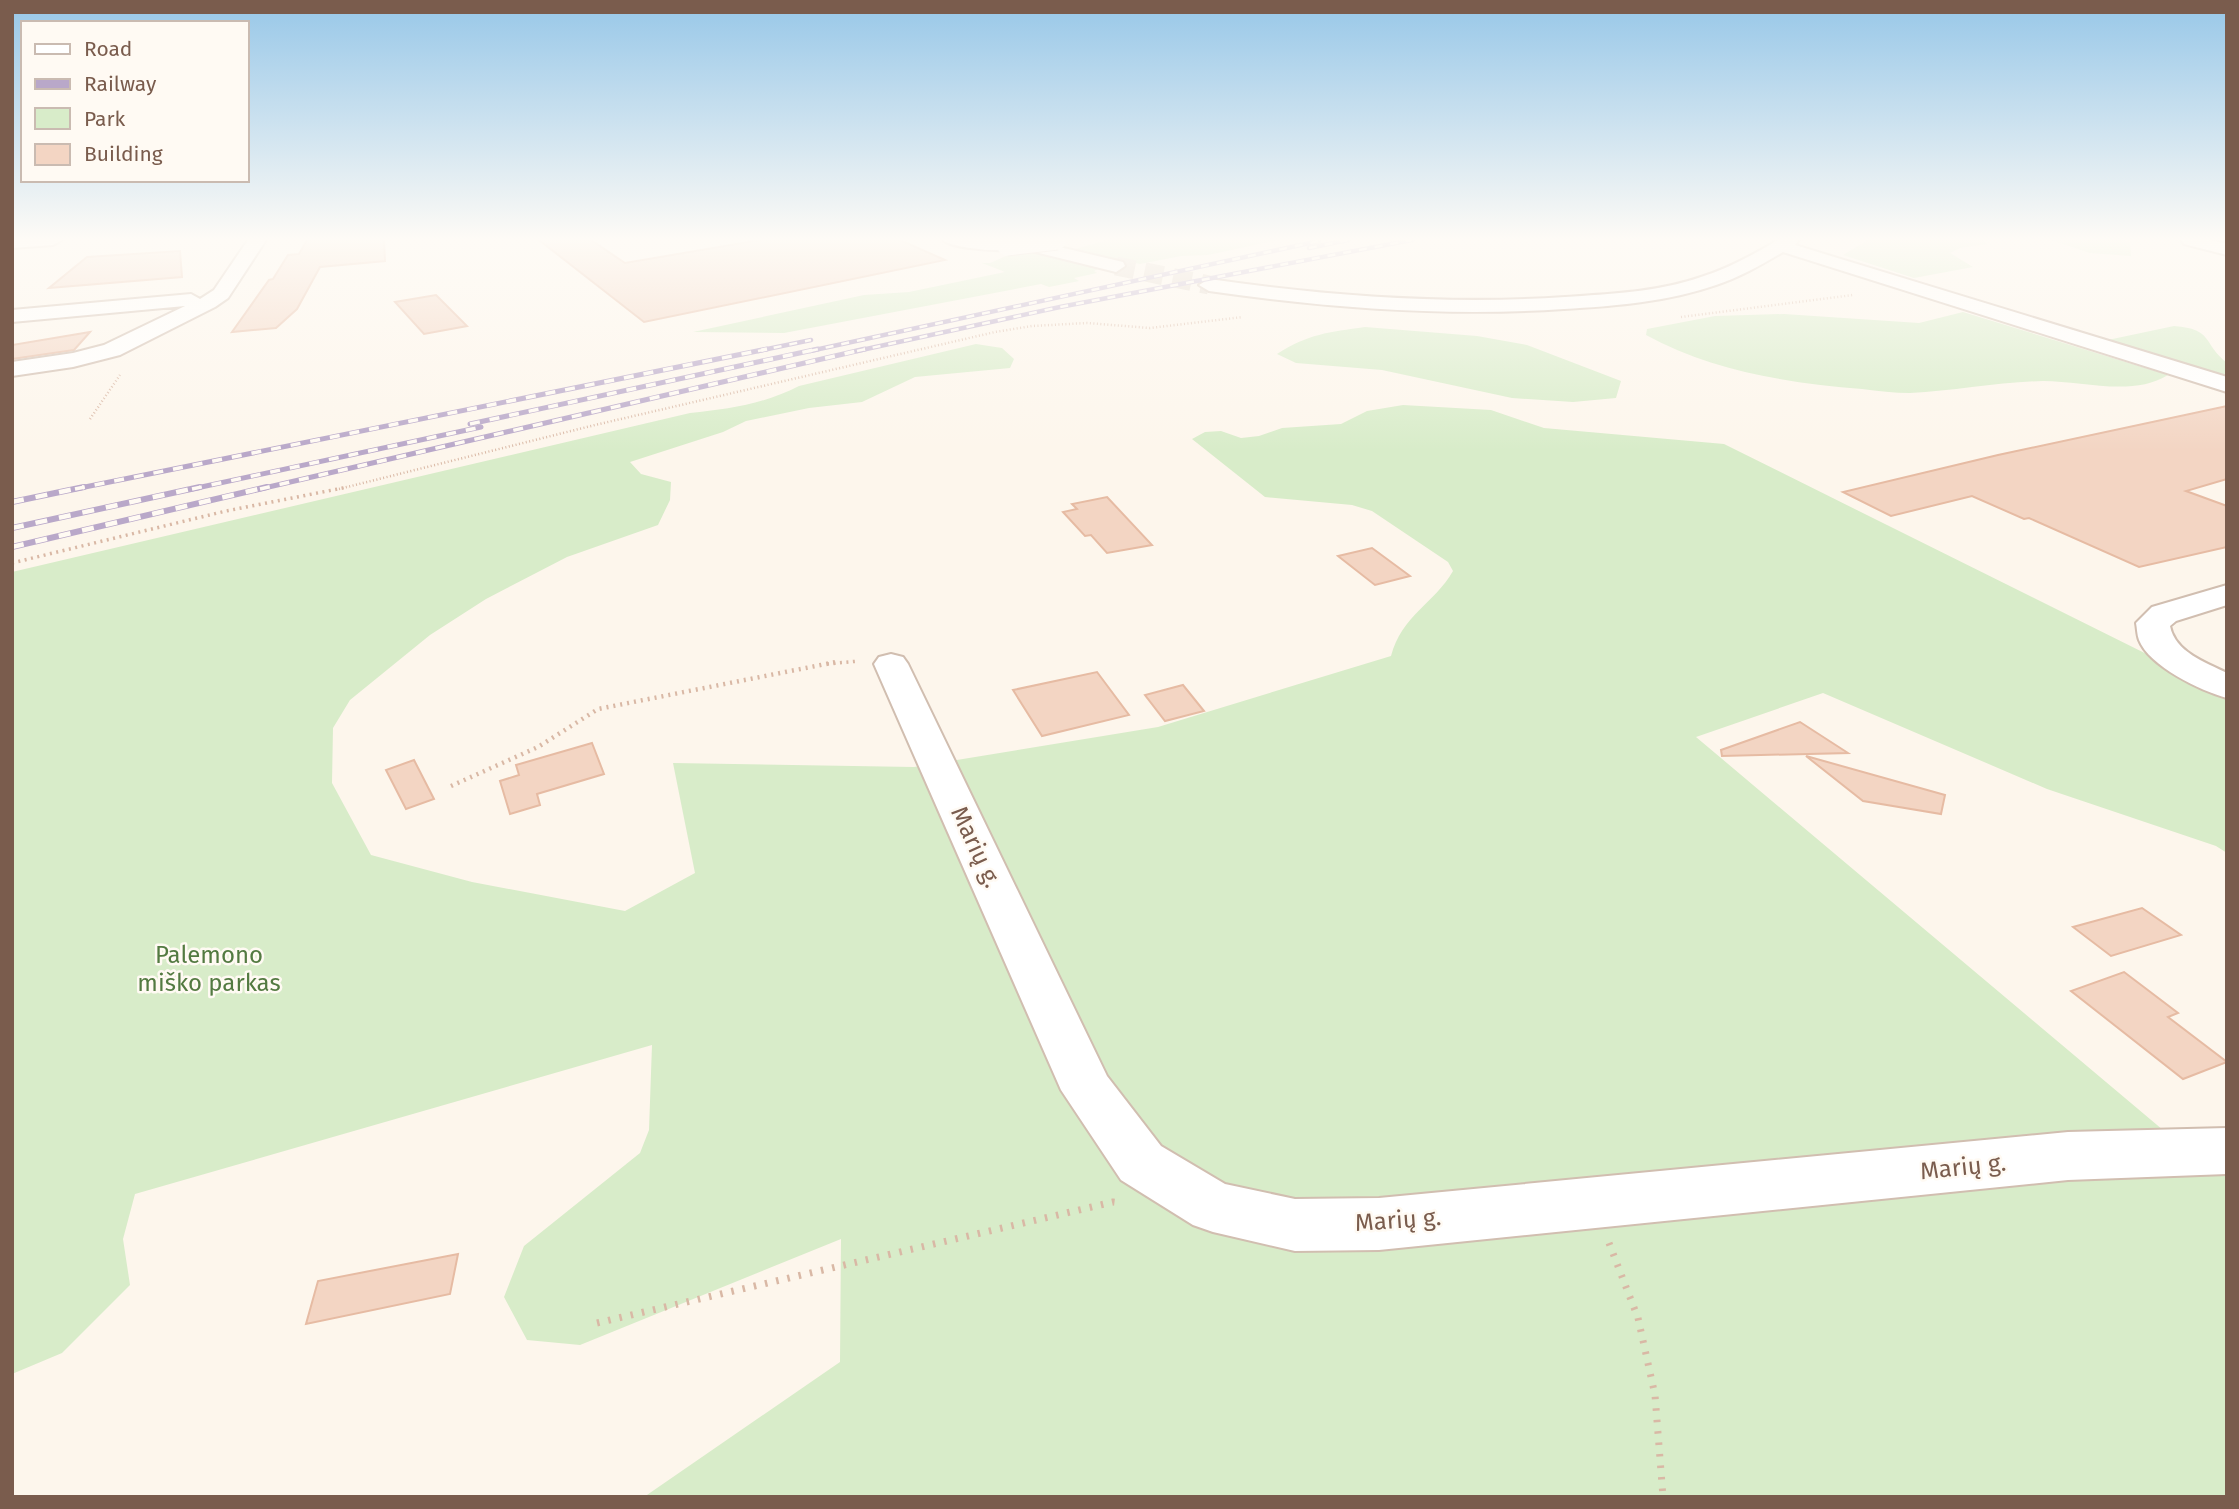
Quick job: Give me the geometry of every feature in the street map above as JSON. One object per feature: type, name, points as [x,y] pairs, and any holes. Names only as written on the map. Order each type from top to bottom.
[{"type":"street","points":[[12,316],[87,310]]},
{"type":"street","points":[[12,369],[112,350],[193,310]]},
{"type":"street","points":[[1991,310],[2227,385]]},
{"type":"street","points":[[2227,595],[2164,614],[2153,623],[2156,640],[2181,664],[2227,687]]},
{"type":"street","name":"Marių g.","points":[[891,664],[1087,1090],[1141,1163],[1213,1207],[1295,1225],[1380,1224],[2068,1156],[2227,1151]]},
{"type":"path","points":[[1676,318],[1740,310]]},
{"type":"path","points":[[12,563],[226,512],[366,484],[595,425],[995,332],[1032,326],[1087,323],[1150,328],[1244,317]]},
{"type":"path","points":[[451,786],[538,747],[598,709],[846,660],[891,664]]},
{"type":"path","points":[[597,1323],[1113,1202],[1126,1203]]},
{"type":"path","points":[[1594,1203],[1638,1318],[1655,1395],[1663,1497]]},
{"type":"green space","points":[[793,310],[902,310],[784,333],[693,332]]},
{"type":"green space","points":[[1963,312],[2168,375],[2154,382],[2124,387],[2043,381],[1927,392],[1892,392],[1807,383],[1751,373],[1697,358],[1646,335],[1647,329],[1715,316],[1784,314],[1919,323]]},
{"type":"green space","points":[[2174,326],[2196,330],[2202,334],[2227,363],[2227,374],[2220,376],[2103,341]]},
{"type":"green space","points":[[1365,327],[1477,336],[1527,345],[1621,381],[1616,398],[1573,402],[1512,398],[1382,370],[1296,363],[1277,354],[1309,338]]},
{"type":"green space","name":"Palemono miško parkas","points":[[976,344],[1002,348],[1014,359],[1010,368],[915,377],[862,402],[809,408],[746,421],[723,432],[630,462],[641,474],[671,482],[670,500],[658,525],[567,557],[486,599],[430,635],[350,700],[333,728],[332,783],[371,855],[472,882],[625,911],[695,873],[673,763],[914,767],[1158,727],[1391,656],[1396,642],[1410,620],[1453,571],[1448,562],[1372,511],[1352,505],[1265,497],[1192,439],[1205,432],[1221,431],[1241,438],[1259,436],[1282,428],[1341,424],[1367,411],[1403,405],[1491,410],[1544,428],[1724,444],[2227,694],[2227,853],[2216,846],[2047,789],[1823,693],[1696,737],[2163,1130],[1509,1188],[2227,1159],[2227,1497],[644,1497],[840,1362],[841,1239],[580,1345],[527,1340],[504,1297],[524,1246],[640,1153],[649,1130],[652,1045],[135,1194],[123,1239],[130,1285],[62,1353],[12,1374],[12,572],[690,413],[746,405],[799,386]]},
{"type":"building","points":[[247,310],[295,310],[276,328],[232,332]]},
{"type":"building","points":[[403,310],[451,310],[467,326],[424,334]]},
{"type":"building","points":[[629,310],[700,310],[644,322]]},
{"type":"building","points":[[90,332],[74,350],[12,359],[12,345]]},
{"type":"building","points":[[2227,406],[2227,479],[2186,491],[2227,506],[2227,547],[2139,567],[1972,496],[1891,516],[1843,492],[1998,455]]},
{"type":"building","points":[[1107,497],[1152,545],[1107,553],[1091,535],[1085,536],[1063,512],[1077,509],[1072,504]]},
{"type":"building","points":[[1372,548],[1410,576],[1375,585],[1338,556]]},
{"type":"building","points":[[1097,672],[1129,715],[1042,736],[1013,690]]},
{"type":"building","points":[[1183,685],[1204,711],[1165,721],[1145,695]]},
{"type":"building","points":[[1800,722],[1848,753],[1722,756],[1721,750]]},
{"type":"building","points":[[592,743],[604,774],[537,794],[540,805],[510,814],[500,781],[519,775],[516,765]]},
{"type":"building","points":[[1806,756],[1945,795],[1941,814],[1863,801]]},
{"type":"building","points":[[414,760],[434,799],[406,809],[386,770]]},
{"type":"building","points":[[2142,908],[2181,935],[2111,956],[2073,927]]},
{"type":"building","points":[[2124,972],[2178,1013],[2168,1017],[2227,1062],[2183,1079],[2071,991]]},
{"type":"building","points":[[458,1254],[450,1294],[306,1324],[318,1281]]},
{"type":"railway","points":[[810,351],[998,310]]},
{"type":"railway","points":[[857,351],[1044,310]]},
{"type":"railway","points":[[758,351],[811,340]]},
{"type":"railway","points":[[75,489],[767,349]]},
{"type":"railway","points":[[470,424],[818,349]]},
{"type":"railway","points":[[260,489],[865,349]]},
{"type":"railway","points":[[192,489],[481,427]]},
{"type":"railway","points":[[12,502],[84,487]]},
{"type":"railway","points":[[12,528],[200,487]]},
{"type":"railway","points":[[12,547],[267,487]]}]
